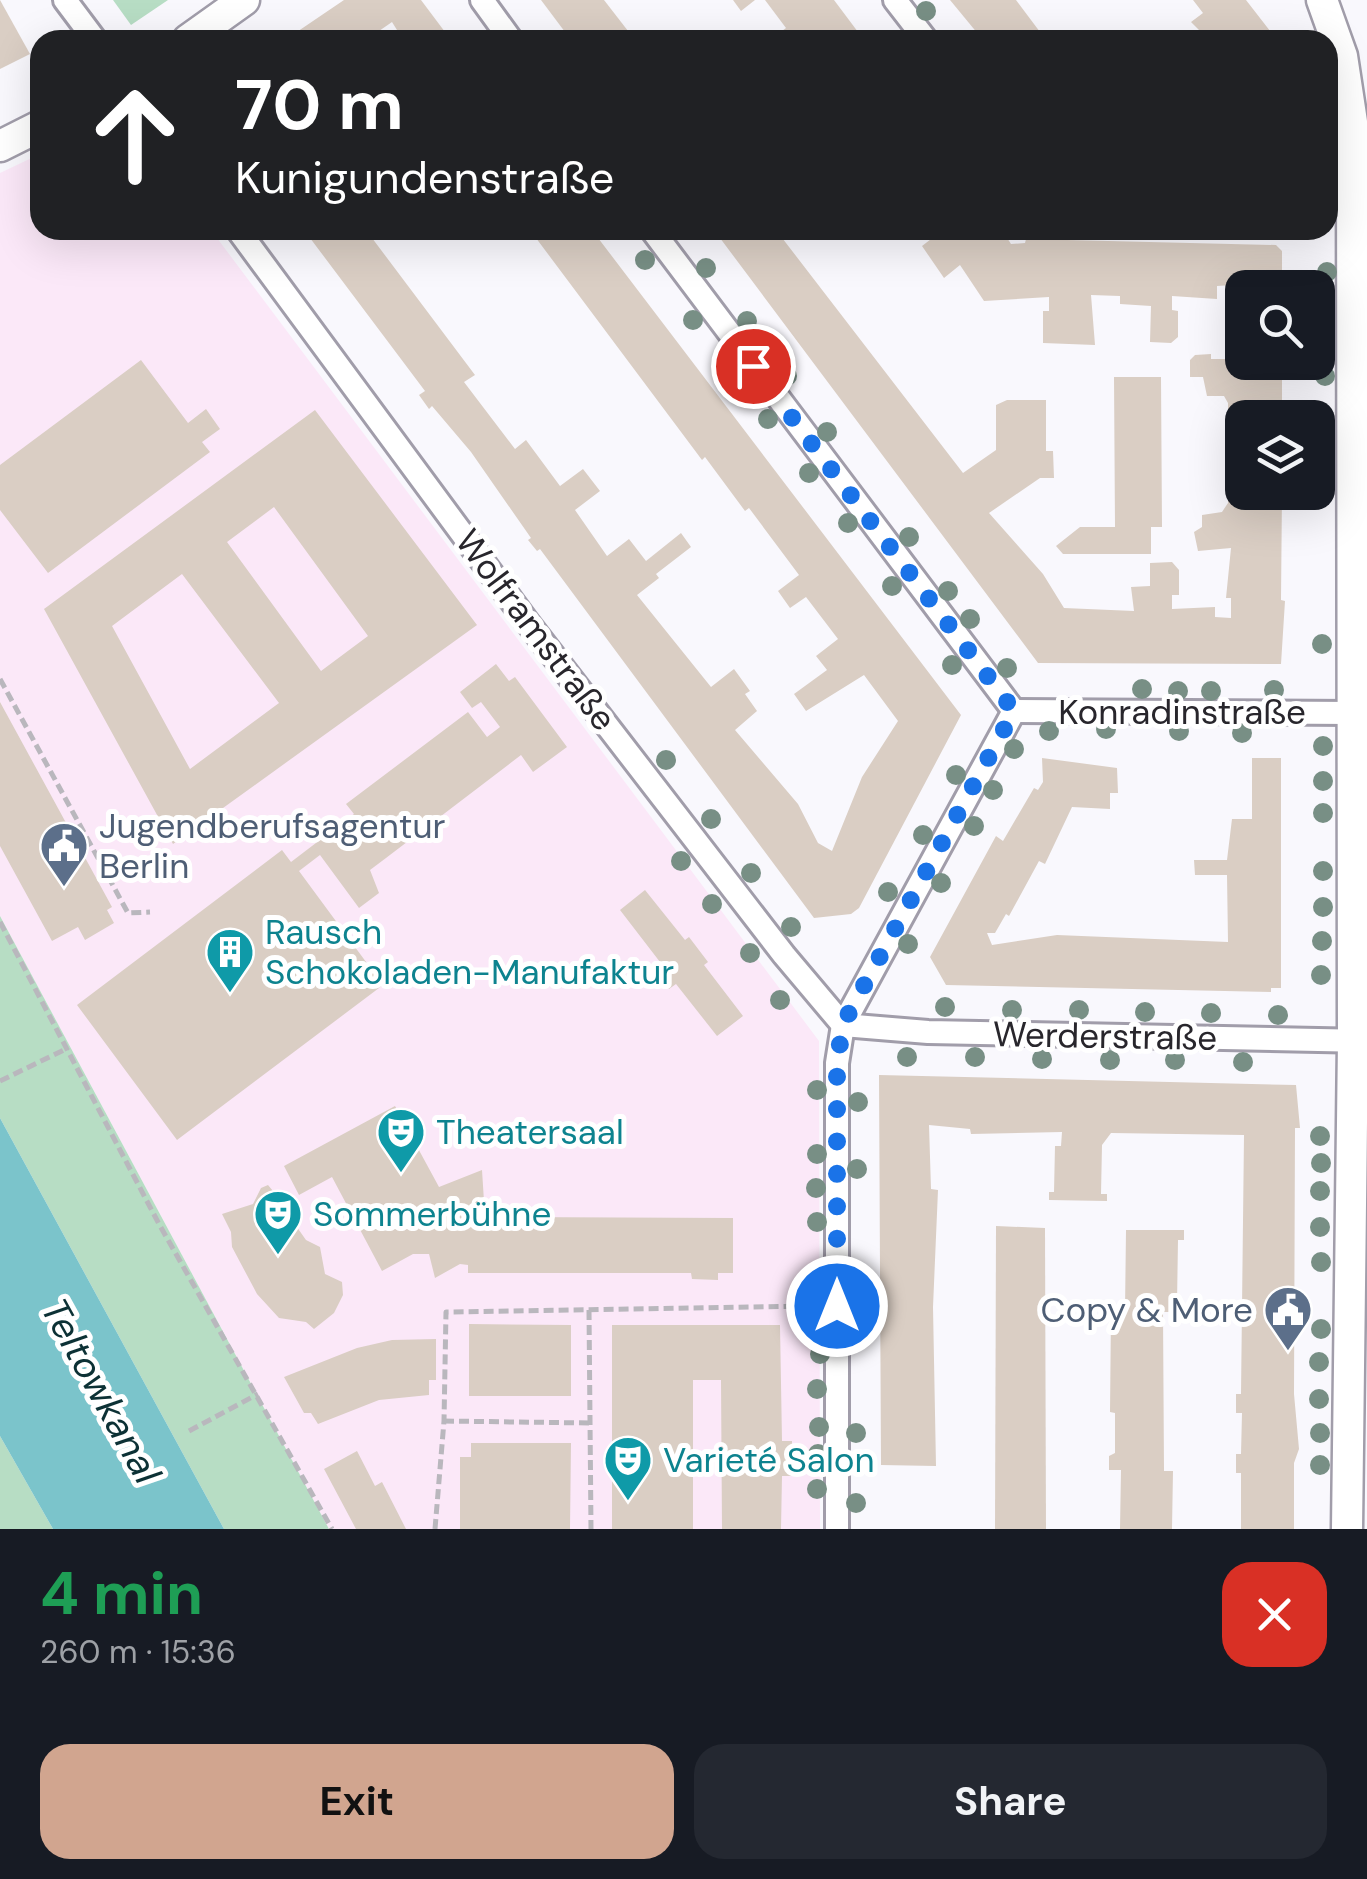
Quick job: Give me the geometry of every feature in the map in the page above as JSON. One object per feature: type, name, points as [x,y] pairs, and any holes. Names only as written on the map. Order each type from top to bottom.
[{"type":"main road","points":[[202,30],[244,0]]},
{"type":"main road","points":[[1322,0],[1333,30]]},
{"type":"main road","points":[[1338,45],[1351,111],[1353,713],[1360,1041],[1347,1529]]},
{"type":"main road","points":[[0,146],[30,131]]},
{"type":"street","points":[[65,0],[88,30]]},
{"type":"street","points":[[482,0],[504,30]]},
{"type":"street","points":[[896,0],[918,30]]},
{"type":"street","name":"Wolframstraße","points":[[245,240],[528,623],[784,955],[843,1024]]},
{"type":"street","name":"Konradinstraße","points":[[660,240],[1014,711],[1353,713]]},
{"type":"street","points":[[837,1529],[837,1063],[843,1024],[1014,711]]},
{"type":"street","name":"Werderstraße","points":[[843,1024],[928,1032],[1360,1041]]},
{"type":"path","points":[[0,679],[128,913],[150,912]]},
{"type":"path","points":[[0,922],[159,1224],[332,1529]]},
{"type":"path","points":[[0,1082],[68,1048]]},
{"type":"path","points":[[434,1529],[444,1422],[446,1312],[814,1306]]},
{"type":"path","points":[[590,1310],[591,1529]]},
{"type":"path","points":[[189,1431],[258,1394]]},
{"type":"path","points":[[444,1422],[590,1423]]},
{"type":"shaded area","points":[[30,159],[30,240],[218,240],[819,1041],[820,1529],[329,1529],[0,916],[0,173]]},
{"type":"green space","points":[[113,0],[168,0],[131,25]]},
{"type":"green space","points":[[0,916],[329,1529],[224,1529],[0,1118]]},
{"type":"green space","points":[[0,1436],[53,1529],[0,1529]]},
{"type":"water","name":"Teltowkanal","points":[[0,1118],[224,1529],[53,1529],[0,1436]]},
{"type":"building","points":[[0,0],[30,54],[0,69]]},
{"type":"building","points":[[344,0],[421,0],[444,30],[397,30],[392,22],[380,30],[300,30]]},
{"type":"building","points":[[541,0],[604,0],[627,30],[564,30]]},
{"type":"building","points":[[733,0],[755,0],[741,11]]},
{"type":"building","points":[[765,0],[834,0],[856,30],[783,30],[786,28]]},
{"type":"building","points":[[950,0],[1016,0],[1038,30],[975,30]]},
{"type":"building","points":[[1193,0],[1246,0],[1269,30],[1199,30],[1191,22],[1203,13]]},
{"type":"building","points":[[312,240],[374,240],[475,375],[464,382],[515,449],[526,440],[560,486],[583,469],[600,491],[575,510],[607,556],[629,539],[646,561],[681,533],[691,547],[656,574],[659,578],[637,595],[711,687],[734,669],[750,691],[745,694],[757,711],[735,730],[798,804],[818,843],[832,851],[862,777],[898,721],[864,675],[806,711],[794,694],[827,670],[816,656],[838,639],[806,597],[790,608],[778,591],[799,575],[749,508],[745,511],[705,457],[702,460],[537,240],[600,240],[961,715],[859,908],[851,914],[814,918],[540,549],[537,551],[528,540],[531,538],[471,452],[432,406],[429,409],[419,395],[425,391]]},
{"type":"building","points":[[721,240],[784,240],[963,473],[996,450],[996,405],[1007,400],[1046,400],[1046,451],[1053,451],[1054,478],[1040,478],[989,513],[1043,574],[1064,608],[1134,611],[1131,587],[1150,586],[1150,563],[1172,562],[1179,570],[1179,595],[1172,595],[1172,609],[1215,607],[1215,617],[1231,618],[1231,598],[1226,598],[1231,548],[1198,551],[1194,532],[1202,527],[1202,515],[1222,512],[1225,508],[1282,510],[1281,600],[1285,601],[1281,664],[1038,663]]},
{"type":"building","points":[[930,240],[1008,240],[1011,244],[1068,240],[1276,245],[1282,251],[1282,270],[1225,270],[1225,285],[1217,286],[1217,299],[1172,296],[1172,310],[1178,311],[1178,337],[1171,343],[1150,342],[1151,306],[1120,304],[1120,296],[1091,295],[1095,345],[1043,343],[1043,311],[1049,311],[1049,297],[984,301],[960,265],[944,278],[922,246]]},
{"type":"building","points":[[1211,354],[1211,359],[1225,359],[1225,380],[1282,380],[1282,400],[1207,396],[1203,377],[1190,377],[1190,360],[1195,355]]},
{"type":"building","points":[[141,360],[188,423],[206,409],[220,429],[202,442],[210,452],[48,573],[0,510],[0,465]]},
{"type":"building","points":[[1114,377],[1161,377],[1162,527],[1151,527],[1151,554],[1063,554],[1056,546],[1080,527],[1115,527]]},
{"type":"building","points":[[315,410],[477,625],[173,844],[44,609]],"holes":[[[274,507],[368,636],[321,671],[227,542]],[[182,574],[279,703],[190,769],[112,626]]]},
{"type":"building","name":"Rausch Schokoladen-Manufaktur","points":[[496,664],[509,681],[515,677],[567,747],[533,772],[521,755],[370,870],[379,893],[359,908],[320,855],[299,871],[383,985],[177,1140],[77,1005],[282,850],[291,862],[354,814],[346,804],[468,712],[487,737],[500,727],[481,702],[472,708],[460,692]]},
{"type":"building","points":[[0,702],[112,907],[107,910],[114,923],[85,940],[78,927],[52,941],[0,846]]},
{"type":"building","points":[[1042,758],[1117,768],[1118,793],[1110,793],[1110,809],[1072,807],[1045,864],[1039,861],[1009,916],[1006,914],[995,933],[987,933],[992,945],[1057,935],[1228,942],[1227,875],[1195,875],[1194,860],[1227,860],[1232,819],[1252,819],[1252,758],[1281,758],[1281,988],[1271,988],[1271,992],[946,985],[930,957],[996,836],[1003,841],[1034,788],[1038,790],[1043,782]]},
{"type":"building","points":[[645,890],[685,940],[689,937],[708,962],[704,965],[743,1016],[717,1036],[676,984],[669,989],[652,968],[660,962],[620,910]]},
{"type":"building","points":[[879,1075],[1296,1085],[1300,1128],[1295,1128],[1294,1394],[1299,1449],[1294,1463],[1294,1529],[1241,1529],[1241,1473],[1236,1473],[1236,1454],[1241,1454],[1242,1413],[1236,1413],[1236,1394],[1241,1394],[1244,1135],[1111,1133],[1102,1145],[1101,1194],[1107,1194],[1107,1201],[1049,1200],[1049,1192],[1054,1192],[1055,1146],[1061,1146],[1062,1132],[971,1134],[970,1129],[929,1125],[931,1189],[938,1190],[933,1307],[936,1466],[881,1465]]},
{"type":"building","points":[[395,1106],[439,1187],[482,1170],[485,1217],[733,1218],[733,1273],[718,1273],[718,1280],[692,1279],[691,1273],[468,1273],[468,1265],[460,1264],[435,1278],[429,1254],[413,1254],[382,1271],[332,1177],[299,1195],[284,1166]]},
{"type":"building","name":"Sommerbühne","points":[[268,1185],[278,1197],[285,1193],[302,1213],[294,1223],[306,1240],[320,1247],[325,1274],[342,1282],[343,1295],[334,1313],[314,1329],[306,1322],[279,1318],[257,1294],[232,1247],[231,1232],[222,1214],[253,1204],[261,1188]]},
{"type":"building","points":[[996,1226],[1045,1228],[1046,1529],[995,1529]]},
{"type":"building","points":[[1126,1230],[1184,1230],[1184,1240],[1178,1240],[1177,1303],[1185,1303],[1184,1312],[1163,1312],[1164,1471],[1173,1471],[1172,1529],[1120,1529],[1121,1470],[1109,1470],[1109,1456],[1115,1453],[1115,1413],[1110,1412],[1111,1311],[1125,1311]]},
{"type":"building","points":[[469,1324],[571,1325],[571,1396],[469,1396]]},
{"type":"building","points":[[612,1325],[780,1325],[782,1441],[792,1441],[792,1476],[782,1476],[781,1529],[722,1529],[721,1380],[693,1380],[693,1529],[612,1529]]},
{"type":"building","points":[[436,1339],[436,1380],[429,1380],[429,1395],[379,1400],[318,1424],[311,1413],[304,1413],[284,1377],[357,1348],[392,1340]]},
{"type":"building","points":[[471,1443],[571,1443],[570,1529],[460,1529],[460,1457],[471,1457]]},
{"type":"building","points":[[357,1451],[375,1486],[382,1482],[406,1529],[356,1529],[324,1469]]},
{"type":"place","name":"Jugendberufsagentur Berlin","points":[[64,888]]},
{"type":"place","name":"Rausch Schokoladen-Manufaktur","points":[[230,994]]},
{"type":"place","name":"Theatersaal","points":[[401,1174]]},
{"type":"place","name":"Sommerbühne","points":[[278,1256]]},
{"type":"place","name":"Copy & More","points":[[1288,1352]]},
{"type":"place","name":"Varieté Salon","points":[[628,1502]]},
{"type":"route","points":[[753,366],[1014,711],[843,1024],[837,1063],[837,1306]]}]
